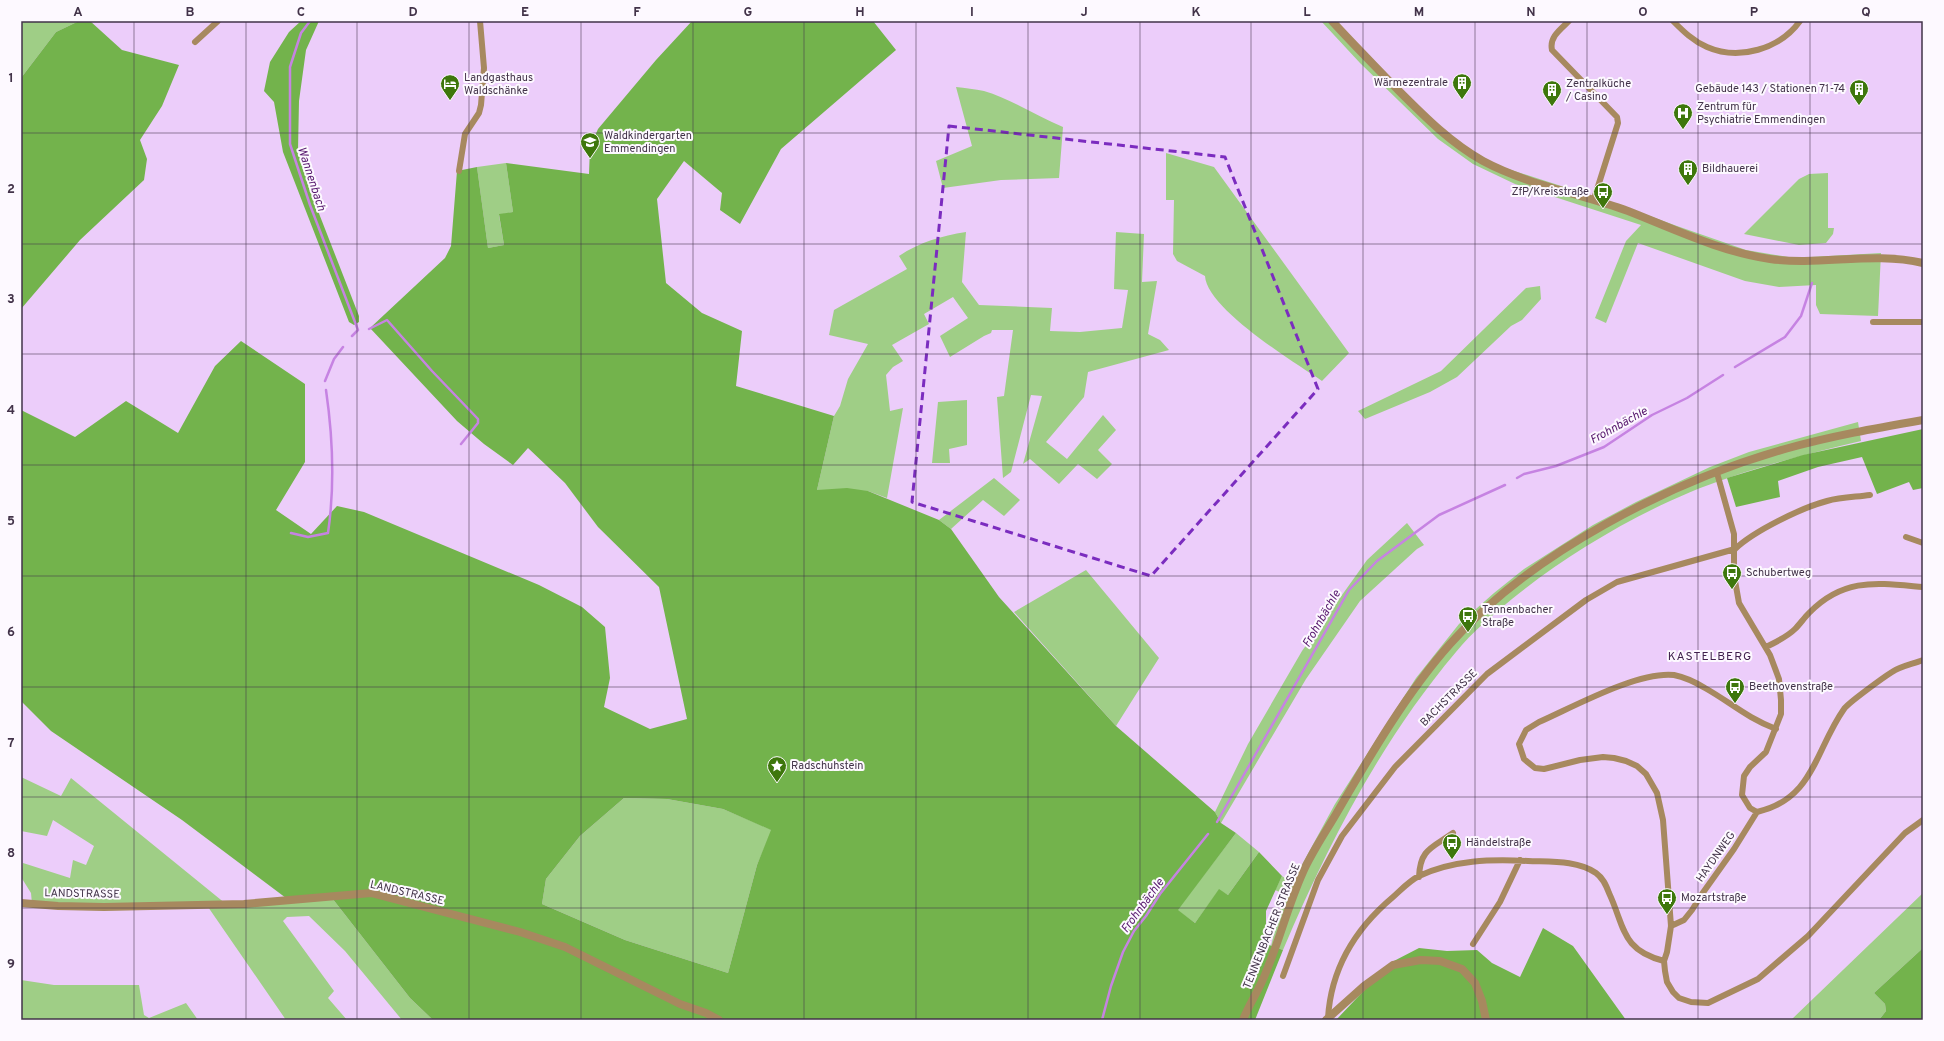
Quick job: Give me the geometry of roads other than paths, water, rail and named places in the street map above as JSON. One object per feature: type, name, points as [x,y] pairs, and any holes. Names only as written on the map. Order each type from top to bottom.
[{"type":"street","points":[[195,42],[218,21]]},
{"type":"street","points":[[459,172],[465,134],[479,113],[481,105],[484,68],[480,21]]},
{"type":"street","points":[[1332,21],[1426,117],[1452,141],[1484,161],[1508,172],[1594,199],[1706,241],[1753,256],[1795,262],[1827,262],[1876,257],[1908,259],[1923,263]]},
{"type":"street","points":[[1569,21],[1554,37],[1551,46],[1552,50],[1617,117],[1618,124],[1594,199]]},
{"type":"street","points":[[1673,21],[1689,37],[1707,47],[1727,52],[1743,52],[1756,50],[1773,44],[1793,30],[1800,21]]},
{"type":"street","points":[[1874,322],[1923,322]]},
{"type":"street","name":"TENNENBACHER STRASSE","points":[[1243,1020],[1260,987],[1272,958],[1304,871],[1364,766],[1414,690],[1449,644],[1480,613],[1530,572],[1564,549],[1673,490],[1793,447],[1860,431],[1923,420]]},
{"type":"street","points":[[1717,473],[1734,534],[1734,575],[1739,603],[1766,646],[1775,666],[1781,700],[1781,714],[1766,752],[1750,767],[1744,776],[1742,795],[1750,808],[1757,812],[1777,806],[1789,798],[1804,784],[1844,708],[1892,671],[1923,660]]},
{"type":"street","points":[[1735,549],[1747,538],[1794,514],[1828,501],[1870,495]]},
{"type":"street","points":[[1906,537],[1923,543]]},
{"type":"street","name":"BACHSTRASSE","points":[[1283,976],[1318,880],[1342,836],[1395,767],[1487,674],[1586,600],[1618,582],[1735,549]]},
{"type":"street","points":[[1766,646],[1795,630],[1808,613],[1824,600],[1849,586],[1874,583],[1923,587]]},
{"type":"street","points":[[1776,729],[1757,722],[1706,688],[1689,680],[1674,676],[1660,675],[1631,682],[1539,722],[1526,730],[1521,738],[1520,751],[1524,759],[1535,768],[1544,769],[1603,756],[1626,760],[1637,766],[1646,774],[1657,793],[1663,820],[1671,926],[1664,961],[1667,982],[1679,998],[1691,1002],[1708,1003],[1758,979],[1808,936],[1906,834],[1923,820]]},
{"type":"street","name":"HAYDNWEG","points":[[1671,926],[1684,920],[1692,910],[1734,849],[1757,812]]},
{"type":"street","points":[[1419,877],[1419,863],[1423,855],[1453,833]]},
{"type":"street","points":[[1327,1019],[1329,998],[1342,963],[1359,930],[1373,913],[1419,877],[1454,864],[1472,861],[1520,860],[1583,866],[1596,874],[1605,883],[1625,935],[1636,950],[1646,956],[1664,961]]},
{"type":"street","points":[[1473,944],[1500,902],[1520,860]]},
{"type":"street","name":"LANDSTRASSE","points":[[21,903],[96,906],[244,904],[371,893],[520,932],[565,947],[680,1004],[706,1013],[719,1020]]},
{"type":"street","points":[[1327,1019],[1364,986],[1393,966],[1421,960],[1440,961],[1462,969],[1475,983],[1482,1001],[1486,1020]]},
{"type":"waterway","name":"Wannenbach","points":[[310,21],[301,33],[290,67],[290,144],[310,205],[358,330],[352,336]]},
{"type":"waterway","name":"Frohnbächle","points":[[1735,367],[1785,337],[1801,316],[1812,283]]},
{"type":"waterway","name":"Wannenbach","points":[[369,329],[387,320],[432,371],[478,419],[478,423],[461,444]]},
{"type":"waterway","name":"Wannenbach","points":[[325,381],[334,359],[343,347]]},
{"type":"waterway","name":"Frohnbächle","points":[[1517,478],[1524,474],[1556,466],[1604,447],[1652,415],[1687,398],[1723,375]]},
{"type":"waterway","name":"Wannenbach","points":[[291,533],[308,537],[328,533],[332,497],[332,444],[326,390]]},
{"type":"waterway","name":"Frohnbächle","points":[[1217,822],[1349,590],[1377,561],[1439,515],[1505,485]]},
{"type":"waterway","name":"Frohnbächle","points":[[1102,1020],[1111,986],[1123,952],[1134,931],[1160,894],[1208,834]]},
{"type":"place","name":"Wärmezentrale","points":[[1462,100]]},
{"type":"place","name":"Landgasthaus Waldschänke","points":[[450,101]]},
{"type":"place","name":"Gebäude 143 / Stationen 71-74","points":[[1859,106]]},
{"type":"place","name":"Zentralküche / Casino","points":[[1552,107]]},
{"type":"place","name":"Zentrum für Psychiatrie Emmendingen","points":[[1683,130]]},
{"type":"place","name":"Waldkindergarten Emmendingen","points":[[590,159]]},
{"type":"place","name":"Bildhauerei","points":[[1688,186]]},
{"type":"place","name":"ZfP/Kreisstraße","points":[[1603,209]]},
{"type":"place","name":"Schubertweg","points":[[1732,590]]},
{"type":"place","name":"Tennenbacher Straße","points":[[1468,633]]},
{"type":"place","name":"Beethovenstraße","points":[[1735,704]]},
{"type":"place","name":"Radschuhstein","points":[[777,783]]},
{"type":"place","name":"Händelstraße","points":[[1452,860]]},
{"type":"place","name":"Mozartstraße","points":[[1667,915]]},
{"type":"district","name":"KASTELBERG","points":[[1710,657]]}]
